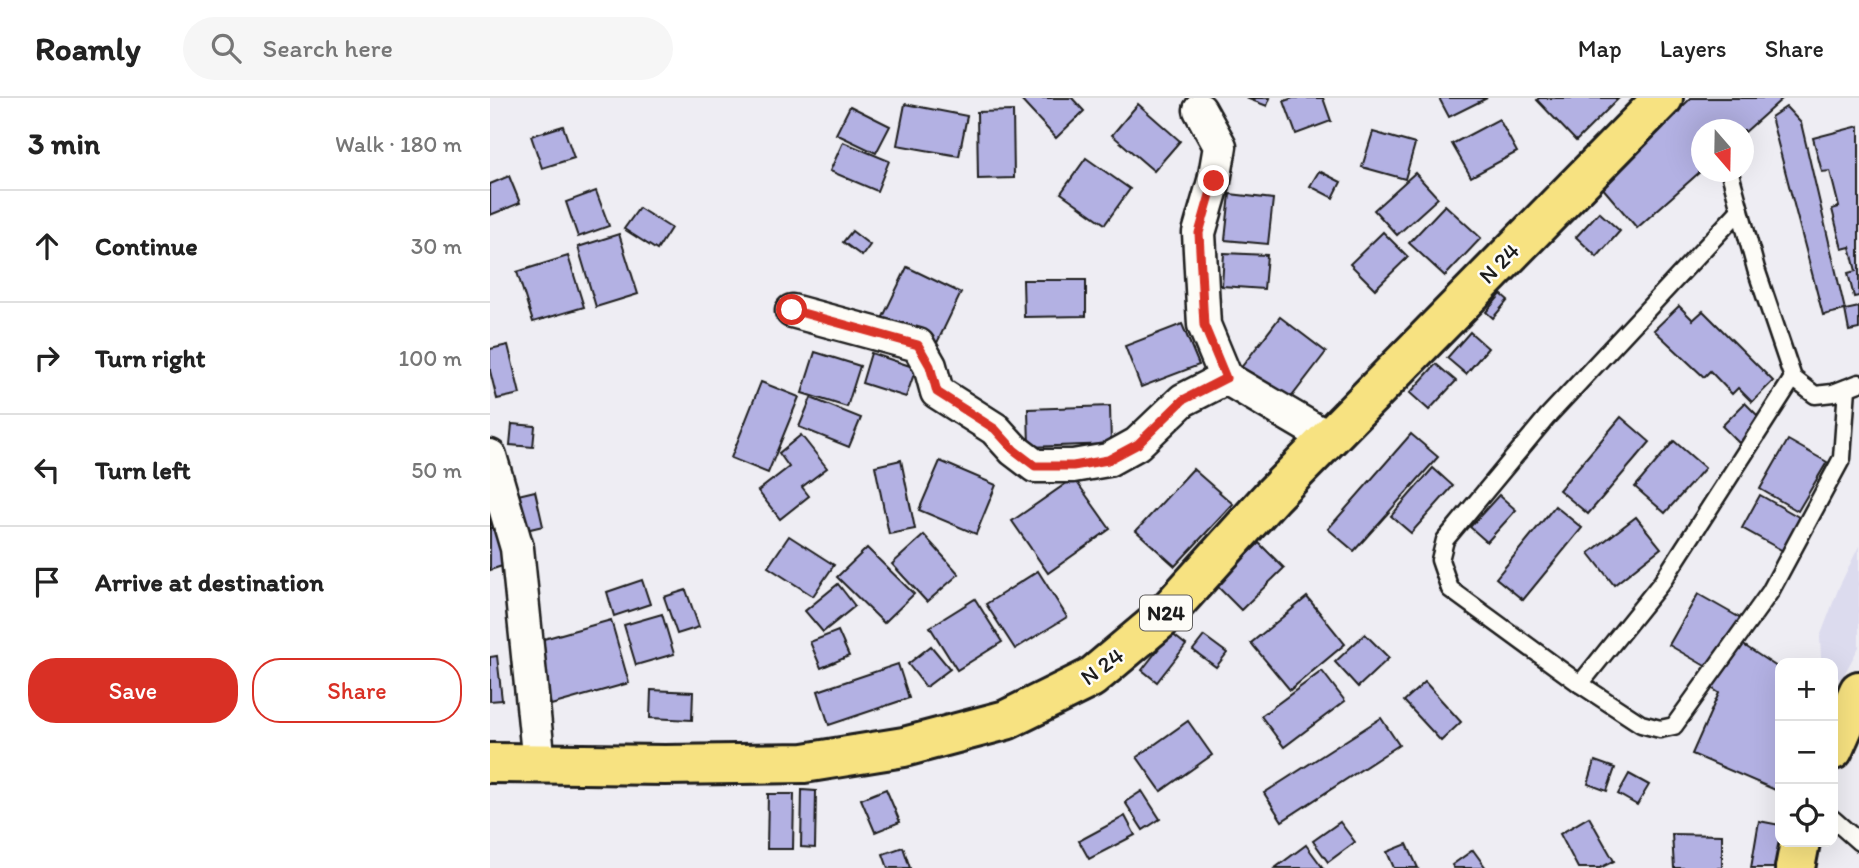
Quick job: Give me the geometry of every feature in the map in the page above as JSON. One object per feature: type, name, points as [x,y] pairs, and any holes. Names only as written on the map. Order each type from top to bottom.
[{"type":"main road","name":"N 24","points":[[490,763],[804,763],[904,747],[1006,720],[1091,678],[1160,620],[1272,496],[1663,98]]},
{"type":"main road","points":[[1838,738],[1859,691]]},
{"type":"main road","points":[[1795,868],[1799,847]]},
{"type":"street","points":[[1200,110],[1220,146],[1214,181],[1199,233],[1204,325],[1226,378],[1328,438]]},
{"type":"street","points":[[792,310],[918,345],[930,366],[937,392],[995,429],[1014,450],[1035,466],[1073,466],[1108,460],[1138,444],[1183,400],[1226,378]]},
{"type":"street","points":[[490,456],[517,548],[538,764]]},
{"type":"lane","points":[[1732,182],[1756,269],[1793,378],[1815,396],[1853,386],[1842,458],[1770,592],[1674,726],[1660,729],[1641,724],[1580,684],[1450,589],[1440,560],[1445,540],[1547,417],[1740,210]]},
{"type":"lane","points":[[1580,684],[1662,582],[1793,378]]},
{"type":"lane","points":[[1838,823],[1859,842]]},
{"type":"shaded area","points":[[1859,546],[1859,647],[1841,680],[1838,677],[1838,658],[1821,657],[1820,637],[1839,587]]},
{"type":"building","points":[[1019,98],[1072,98],[1084,111],[1056,138]]},
{"type":"building","points":[[1246,98],[1270,98],[1267,106]]},
{"type":"building","points":[[1293,98],[1323,98],[1331,121],[1296,134],[1284,101]]},
{"type":"building","points":[[1439,98],[1487,98],[1449,117]]},
{"type":"building","points":[[1619,98],[1576,141],[1537,100]]},
{"type":"building","points":[[1691,98],[1783,98],[1754,124],[1754,119],[1691,119],[1691,180],[1637,228],[1601,186]]},
{"type":"building","points":[[905,104],[967,116],[959,156],[897,145]]},
{"type":"building","points":[[1138,104],[1180,141],[1154,171],[1112,135]]},
{"type":"building","points":[[850,106],[890,126],[876,153],[836,134]]},
{"type":"building","points":[[1786,107],[1801,123],[1845,310],[1823,315],[1771,117]]},
{"type":"building","points":[[1013,111],[1014,178],[978,179],[977,112]]},
{"type":"building","points":[[1499,119],[1517,152],[1471,177],[1452,144]]},
{"type":"building","points":[[563,126],[574,158],[542,168],[531,136]]},
{"type":"building","points":[[1859,126],[1859,296],[1854,297],[1848,273],[1856,271],[1850,247],[1842,249],[1832,209],[1839,207],[1830,171],[1822,172],[1813,138]]},
{"type":"building","points":[[1373,132],[1415,144],[1405,179],[1362,167]]},
{"type":"building","points":[[843,142],[889,161],[877,191],[830,171]]},
{"type":"building","points":[[1086,158],[1130,189],[1105,224],[1061,193]]},
{"type":"building","points":[[1319,171],[1341,182],[1333,198],[1310,186]]},
{"type":"building","points":[[1415,173],[1438,198],[1397,235],[1374,210]]},
{"type":"building","points":[[509,176],[520,203],[490,215],[490,184]]},
{"type":"building","points":[[596,191],[609,226],[578,237],[566,202]]},
{"type":"building","points":[[1230,194],[1273,199],[1268,244],[1225,240]]},
{"type":"building","points":[[1445,205],[1481,238],[1445,276],[1409,243]]},
{"type":"building","points":[[639,208],[671,228],[657,250],[624,229]]},
{"type":"building","points":[[1599,212],[1620,231],[1597,257],[1576,237]]},
{"type":"building","points":[[852,231],[870,245],[862,256],[843,242]]},
{"type":"building","points":[[1383,232],[1408,257],[1375,289],[1350,264]]},
{"type":"building","points":[[619,234],[638,294],[596,307],[578,247]]},
{"type":"building","points":[[1224,253],[1267,255],[1264,289],[1222,286]]},
{"type":"building","points":[[568,256],[584,307],[533,322],[517,272]]},
{"type":"building","points":[[907,267],[961,293],[936,345],[882,319]]},
{"type":"building","points":[[1023,280],[1086,280],[1086,316],[1024,317]]},
{"type":"building","points":[[1501,294],[1508,300],[1493,318],[1486,312]]},
{"type":"building","points":[[1679,306],[1693,320],[1703,311],[1773,381],[1752,402],[1738,388],[1732,394],[1710,371],[1704,377],[1654,330]]},
{"type":"building","points":[[1859,307],[1859,329],[1849,331],[1845,310]]},
{"type":"building","points":[[1280,317],[1326,352],[1286,404],[1240,369]]},
{"type":"building","points":[[1182,324],[1199,365],[1141,387],[1125,346]]},
{"type":"building","points":[[1470,332],[1488,348],[1466,374],[1447,358]]},
{"type":"building","points":[[508,345],[520,394],[497,399],[490,371],[490,349]]},
{"type":"building","points":[[815,352],[860,366],[847,407],[802,393]]},
{"type":"building","points":[[871,353],[916,368],[906,397],[862,383]]},
{"type":"building","points":[[1436,364],[1456,381],[1429,410],[1410,393]]},
{"type":"building","points":[[761,382],[799,397],[768,473],[731,458]]},
{"type":"building","points":[[811,398],[861,418],[849,447],[799,427]]},
{"type":"building","points":[[1745,403],[1762,420],[1739,443],[1722,426]]},
{"type":"building","points":[[1110,406],[1111,444],[1029,447],[1028,409]]},
{"type":"building","points":[[1621,417],[1650,442],[1588,514],[1559,490]]},
{"type":"building","points":[[512,424],[535,426],[533,447],[510,445]]},
{"type":"building","points":[[1411,434],[1438,457],[1354,551],[1328,529]]},
{"type":"building","points":[[801,435],[827,468],[802,487],[809,496],[780,519],[758,491],[789,467],[779,453]]},
{"type":"building","points":[[1788,440],[1827,462],[1798,511],[1760,489]]},
{"type":"building","points":[[1674,441],[1705,468],[1665,513],[1635,487]]},
{"type":"building","points":[[901,460],[915,529],[889,534],[875,466]]},
{"type":"building","points":[[940,461],[996,485],[976,534],[919,510]]},
{"type":"building","points":[[1433,468],[1453,486],[1411,533],[1391,516]]},
{"type":"building","points":[[1193,469],[1233,504],[1175,566],[1136,531]]},
{"type":"building","points":[[1074,478],[1110,529],[1048,573],[1012,521]]},
{"type":"building","points":[[535,491],[543,526],[526,530],[518,495]]},
{"type":"building","points":[[1499,495],[1516,510],[1487,542],[1470,527]]},
{"type":"building","points":[[1760,495],[1804,520],[1785,552],[1742,528]]},
{"type":"building","points":[[490,504],[508,564],[490,570]]},
{"type":"building","points":[[1555,506],[1582,528],[1523,600],[1496,578]]},
{"type":"building","points":[[1636,517],[1661,548],[1614,585],[1589,553]]},
{"type":"building","points":[[924,535],[959,574],[927,602],[892,564]]},
{"type":"building","points":[[789,536],[834,565],[813,596],[768,567]]},
{"type":"building","points":[[1259,543],[1284,568],[1241,610],[1216,585]]},
{"type":"building","points":[[867,548],[914,594],[884,623],[837,577]]},
{"type":"building","points":[[1038,571],[1067,617],[1015,649],[986,604]]},
{"type":"building","points":[[642,580],[650,604],[614,616],[607,592]]},
{"type":"building","points":[[838,584],[855,606],[823,632],[805,611]]},
{"type":"building","points":[[686,590],[699,627],[677,634],[664,597]]},
{"type":"building","points":[[1698,594],[1742,619],[1712,670],[1669,645]]},
{"type":"building","points":[[1307,597],[1345,644],[1290,690],[1251,643]]},
{"type":"building","points":[[975,599],[1002,642],[957,670],[930,627]]},
{"type":"building","points":[[662,614],[674,654],[636,665],[624,625]]},
{"type":"building","points":[[611,620],[629,683],[551,705],[533,642]]},
{"type":"building","points":[[838,631],[849,656],[821,668],[810,642]]},
{"type":"building","points":[[1171,633],[1186,645],[1157,682],[1142,670]]},
{"type":"building","points":[[1365,634],[1389,658],[1358,687],[1335,662]]},
{"type":"building","points":[[1204,636],[1227,653],[1216,667],[1193,650]]},
{"type":"building","points":[[1739,642],[1775,666],[1775,790],[1692,754],[1719,693],[1710,687]]},
{"type":"building","points":[[931,646],[950,669],[926,687],[908,664]]},
{"type":"building","points":[[497,656],[502,700],[490,701],[490,657]]},
{"type":"building","points":[[898,664],[909,698],[829,725],[818,691]]},
{"type":"building","points":[[1322,671],[1345,701],[1284,747],[1261,716]]},
{"type":"building","points":[[1425,682],[1461,722],[1441,741],[1404,701]]},
{"type":"building","points":[[651,690],[693,692],[692,720],[650,718]]},
{"type":"building","points":[[1381,718],[1399,745],[1282,821],[1264,793]]},
{"type":"building","points":[[1188,721],[1212,755],[1161,791],[1137,757]]},
{"type":"building","points":[[1595,761],[1615,768],[1607,791],[1588,784]]},
{"type":"building","points":[[1629,774],[1649,785],[1637,805],[1618,794]]},
{"type":"building","points":[[886,789],[900,822],[875,832],[861,799]]},
{"type":"building","points":[[802,790],[816,791],[815,848],[801,847]]},
{"type":"building","points":[[1142,791],[1160,819],[1143,830],[1125,802]]},
{"type":"building","points":[[768,794],[794,794],[793,849],[767,849]]},
{"type":"building","points":[[1125,816],[1135,835],[1089,859],[1079,841]]},
{"type":"building","points":[[1589,817],[1614,861],[1600,868],[1578,868],[1560,834]]},
{"type":"building","points":[[1759,821],[1775,824],[1775,847],[1782,847],[1779,868],[1751,868]]},
{"type":"building","points":[[1340,822],[1355,842],[1328,862],[1313,841]]},
{"type":"building","points":[[1672,834],[1722,835],[1722,868],[1674,868]]},
{"type":"building","points":[[1407,844],[1418,868],[1394,868],[1387,852]]},
{"type":"building","points":[[1306,845],[1323,868],[1275,868]]},
{"type":"building","points":[[903,847],[910,868],[888,868],[883,854]]},
{"type":"building","points":[[1473,850],[1486,868],[1454,868],[1452,865]]},
{"type":"route","points":[[792,310],[918,345],[930,366],[937,392],[995,429],[1014,450],[1035,466],[1073,466],[1108,460],[1138,444],[1183,400],[1226,378],[1204,325],[1199,233],[1214,181]]}]
